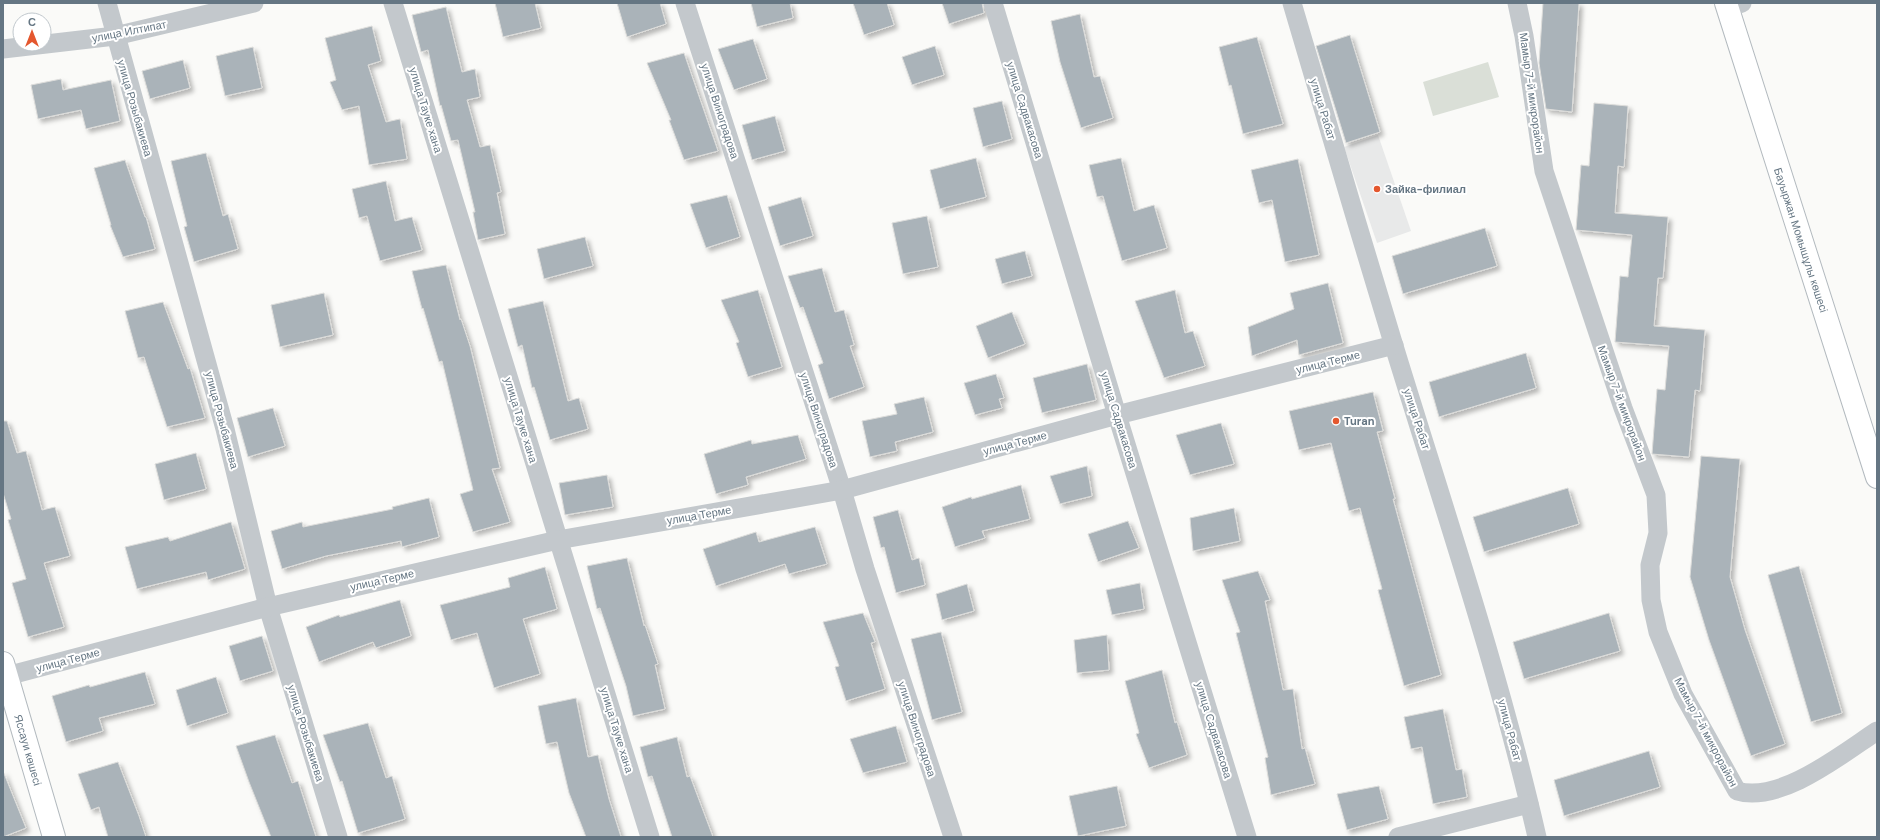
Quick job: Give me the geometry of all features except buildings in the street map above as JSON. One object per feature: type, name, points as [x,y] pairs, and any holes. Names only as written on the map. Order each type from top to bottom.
[{"type":"main road","name":"Бауыржан Момышұлы көшесі","points":[[1732,5],[1877,477]]},
{"type":"main road","name":"Яссауи көшесі","points":[[4,672],[54,837]]},
{"type":"street","name":"улица Розыбакиева","points":[[107,3],[225,428],[268,606],[338,837]]},
{"type":"street","name":"улица Илтипат","points":[[3,50],[115,36],[254,3]]},
{"type":"street","name":"улица Тауке хана","points":[[392,3],[650,837]]},
{"type":"street","name":"улица Виноградова","points":[[685,3],[842,490],[865,568],[953,837]]},
{"type":"street","name":"улица Садвакасова","points":[[993,3],[1117,415],[1247,837]]},
{"type":"street","name":"улица Рабат","points":[[1292,3],[1394,345],[1478,617],[1516,747],[1537,837]]},
{"type":"street","name":"Мамыр 7-й микрорайон","points":[[1517,3],[1524,36],[1544,171],[1623,408],[1656,495],[1658,533],[1650,565],[1651,600],[1658,632],[1683,694],[1737,791],[1747,794],[1758,793],[1801,781],[1877,731]]},
{"type":"street","name":"улица Терме","points":[[4,672],[62,662],[268,606],[558,540],[842,490],[1117,415],[1394,345]]},
{"type":"street","points":[[1398,837],[1529,804]]},
{"type":"shaded area","points":[[1488,62],[1499,97],[1433,116],[1423,82]]},
{"type":"shaded area","name":"Зайка-филиал","points":[[1378,135],[1411,231],[1377,243],[1344,147]]},
{"type":"place","name":"Зайка-филиал","points":[[1377,189]]},
{"type":"place","name":"Turan","points":[[1336,421]]}]
